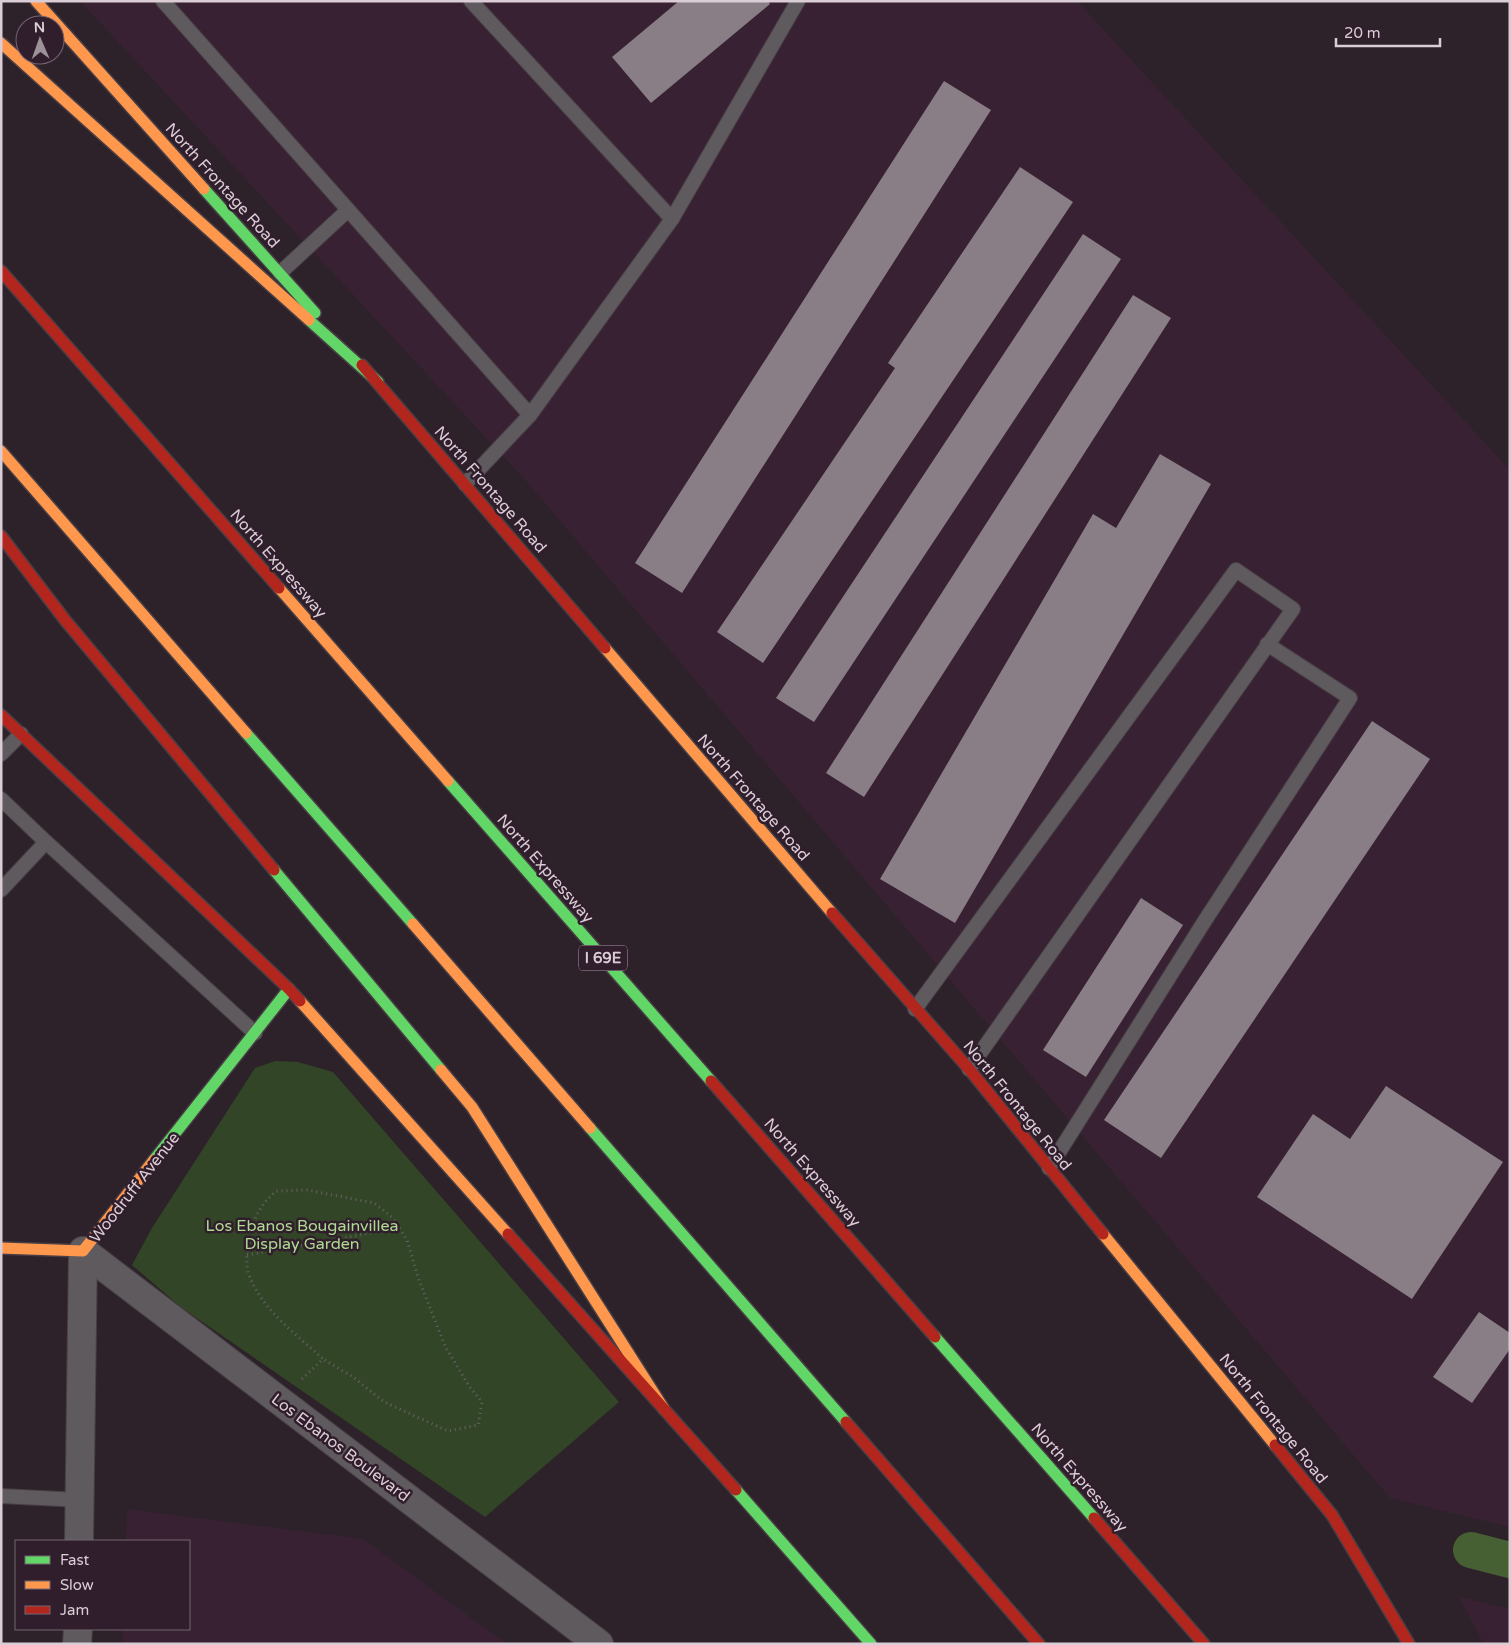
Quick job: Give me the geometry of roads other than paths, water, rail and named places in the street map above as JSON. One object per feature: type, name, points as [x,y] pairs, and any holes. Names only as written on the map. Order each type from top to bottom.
[{"type":"main road","name":"North Frontage Road","points":[[36,1],[378,382],[968,1069],[1332,1515],[1409,1644]]},
{"type":"main road","points":[[1,43],[378,382]]},
{"type":"main road","name":"North Expressway","points":[[1,272],[1204,1644]]},
{"type":"main road","points":[[1,451],[1039,1644]]},
{"type":"main road","points":[[1,536],[64,620],[472,1107],[664,1409]]},
{"type":"main road","points":[[1,716],[289,989],[871,1644]]},
{"type":"main road","name":"Woodruff Avenue","points":[[84,1251],[289,989]]},
{"type":"main road","points":[[1,1248],[84,1251]]},
{"type":"street","name":"Los Ebanos Boulevard","points":[[84,1251],[599,1644]]},
{"type":"street","name":"Woodruff Avenue","points":[[79,1540],[84,1251]]},
{"type":"street","points":[[78,1630],[78,1644]]},
{"type":"lane","points":[[163,1],[530,414]]},
{"type":"lane","points":[[471,1],[672,219]]},
{"type":"lane","points":[[465,484],[530,414],[672,219],[798,1]]},
{"type":"lane","points":[[280,273],[348,210]]},
{"type":"lane","points":[[915,1009],[1236,570],[1293,609],[968,1069]]},
{"type":"lane","points":[[1049,1168],[1204,922],[1350,698],[1267,644]]},
{"type":"lane","points":[[1,754],[20,734]]},
{"type":"lane","points":[[1,799],[255,1033]]},
{"type":"lane","points":[[1,890],[46,842]]},
{"type":"lane","points":[[1,1496],[80,1500]]},
{"type":"waterway","points":[[1471,1550],[1510,1560]]},
{"type":"park label","name":"Los Ebanos Bougainvillea Display Garden","points":[[302,1234]]}]
